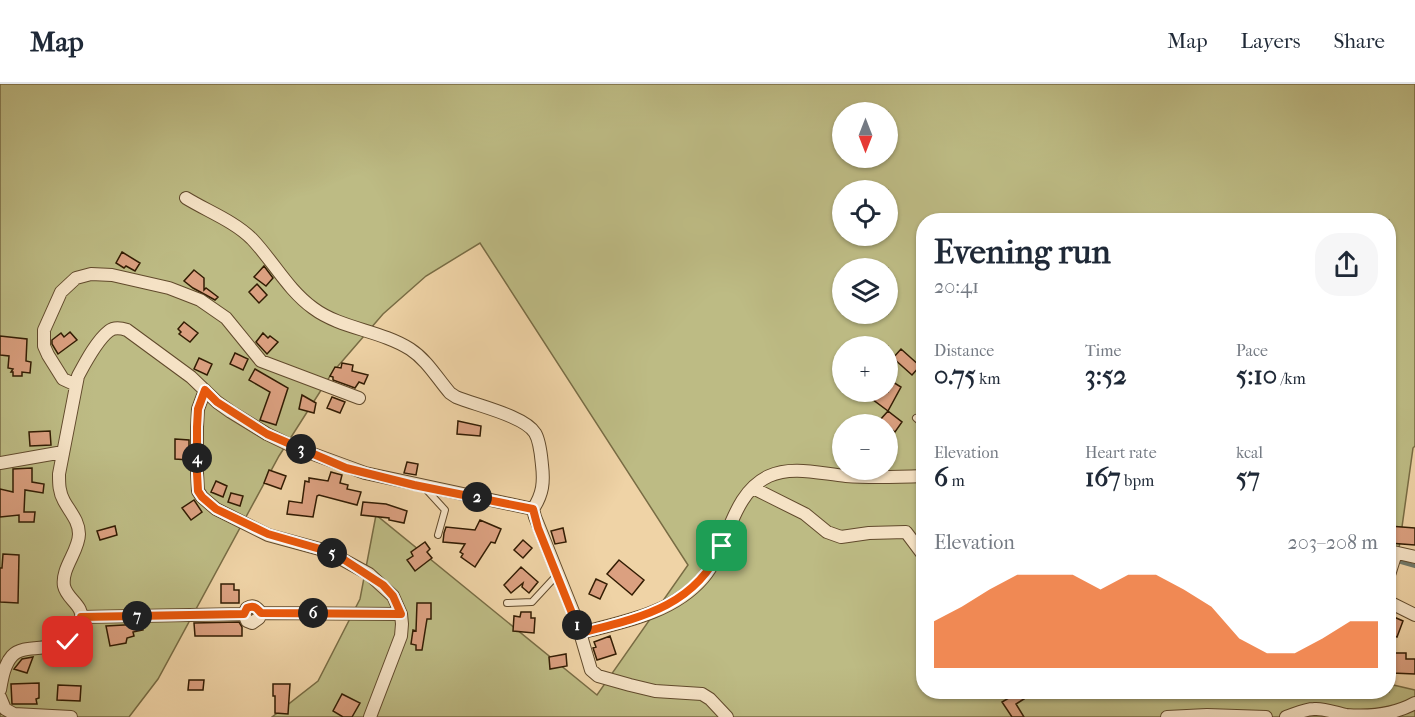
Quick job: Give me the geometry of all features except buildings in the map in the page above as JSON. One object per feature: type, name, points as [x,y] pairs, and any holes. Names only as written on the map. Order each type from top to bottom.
[{"type":"street","points":[[186,198],[244,232],[291,287],[315,310],[333,319],[389,338],[411,349],[423,359],[456,397],[531,427],[537,435],[543,485],[541,498],[533,509]]},
{"type":"street","points":[[76,385],[63,379],[48,355],[44,346],[44,330],[61,292],[76,278],[91,274],[112,275],[170,288],[200,300],[226,318],[261,361],[359,398]]},
{"type":"street","points":[[0,690],[2,676],[12,656],[18,652],[56,647],[68,642],[81,622],[76,601],[67,593],[64,583],[66,572],[79,541],[79,530],[59,489],[59,474],[76,385],[85,362],[110,330],[119,328],[127,330],[152,346],[217,402],[249,424],[294,447],[356,471],[533,509]]},
{"type":"street","points":[[205,390],[198,409],[197,427],[198,491],[202,497],[216,509],[268,534],[327,551],[369,574],[393,596],[401,614],[402,624],[398,648],[370,717]]},
{"type":"street","points":[[0,462],[63,452]]},
{"type":"street","points":[[580,633],[656,611],[684,596],[704,578],[715,561],[741,503],[768,476],[799,471],[887,478],[916,476]]},
{"type":"street","points":[[753,489],[805,514],[827,532],[841,537],[869,533],[906,532],[916,545]]},
{"type":"street","points":[[533,509],[538,528],[580,633],[591,670],[598,676],[655,691],[702,694],[727,717]]},
{"type":"street","points":[[1396,553],[1415,557]]},
{"type":"street","points":[[81,617],[244,614],[247,608],[253,606],[257,607],[261,613],[401,614]]},
{"type":"street","points":[[1396,606],[1415,615]]},
{"type":"street","points":[[0,697],[5,709],[14,714],[71,717]]},
{"type":"street","points":[[1286,717],[1311,709],[1327,714],[1370,717],[1404,709],[1415,703]]},
{"type":"street","points":[[1167,717],[1207,715],[1266,717]]},
{"type":"lane","points":[[423,486],[445,510],[438,535]]},
{"type":"lane","points":[[507,603],[532,602],[557,575]]},
{"type":"shaded area","points":[[0,84],[1415,84],[1415,446],[1396,570],[1396,213],[916,213],[916,699],[1396,699],[1396,686],[1415,690],[1415,717],[272,717],[318,681],[360,599],[376,515],[597,695],[688,565],[480,243],[426,276],[383,314],[332,373],[279,456],[158,679],[129,717],[0,717]]},
{"type":"waterway","points":[[1401,562],[1415,566]]},
{"type":"route","points":[[68,642],[76,632],[81,617],[244,614],[247,608],[253,606],[257,607],[261,613],[401,614],[393,596],[383,585],[343,559],[327,551],[268,534],[207,503],[198,491],[197,473],[198,409],[205,390],[217,402],[267,434],[346,468],[414,485],[533,509],[538,528],[580,633],[656,611],[684,596],[704,578],[722,546]]}]
